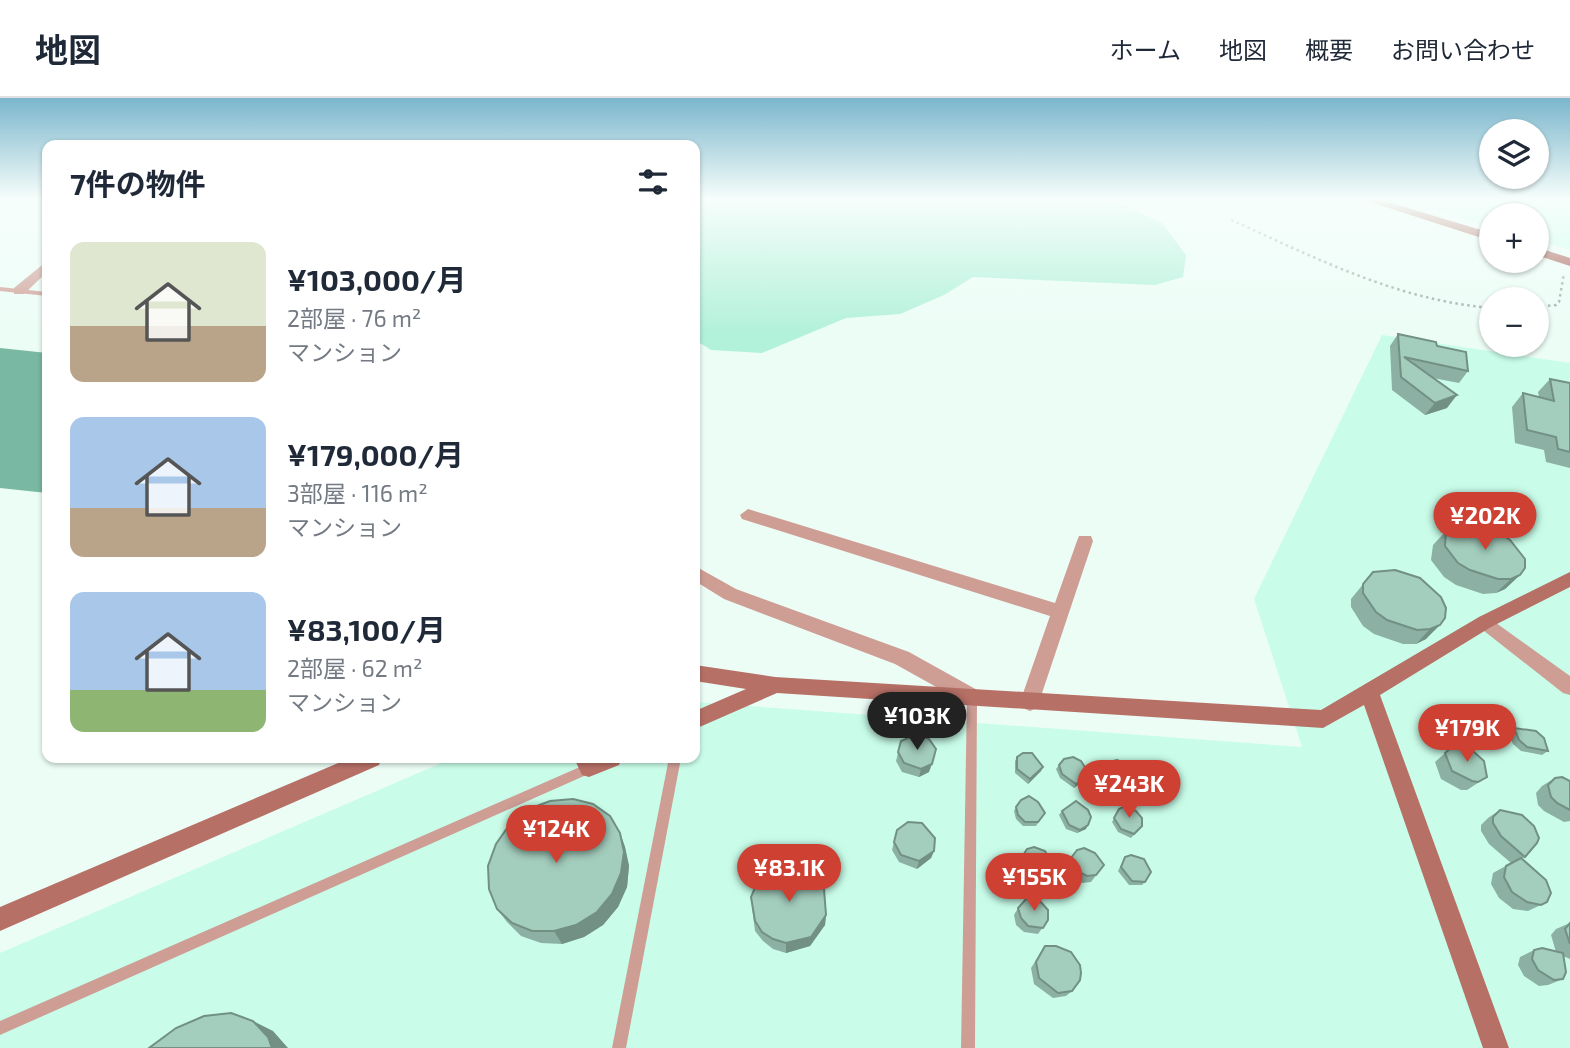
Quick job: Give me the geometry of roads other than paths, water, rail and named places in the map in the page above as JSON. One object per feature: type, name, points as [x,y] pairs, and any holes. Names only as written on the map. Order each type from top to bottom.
[{"type":"main road","points":[[1549,255],[1568,261]]},
{"type":"street","points":[[19,291],[42,270]]},
{"type":"street","points":[[748,515],[1060,612]]},
{"type":"street","points":[[1030,702],[1085,541]]},
{"type":"street","points":[[700,576],[730,594],[902,658],[972,697]]},
{"type":"street","points":[[700,674],[776,685],[1323,719],[1485,622],[1570,579]]},
{"type":"street","points":[[1485,622],[1570,687]]},
{"type":"street","points":[[700,718],[776,685]]},
{"type":"street","points":[[1369,692],[1496,1048]]},
{"type":"street","points":[[0,919],[360,763]]},
{"type":"lane","points":[[0,289],[42,293]]},
{"type":"lane","points":[[969,1048],[972,697]]},
{"type":"lane","points":[[0,1028],[587,763]]},
{"type":"lane","points":[[619,1048],[674,763]]}]
